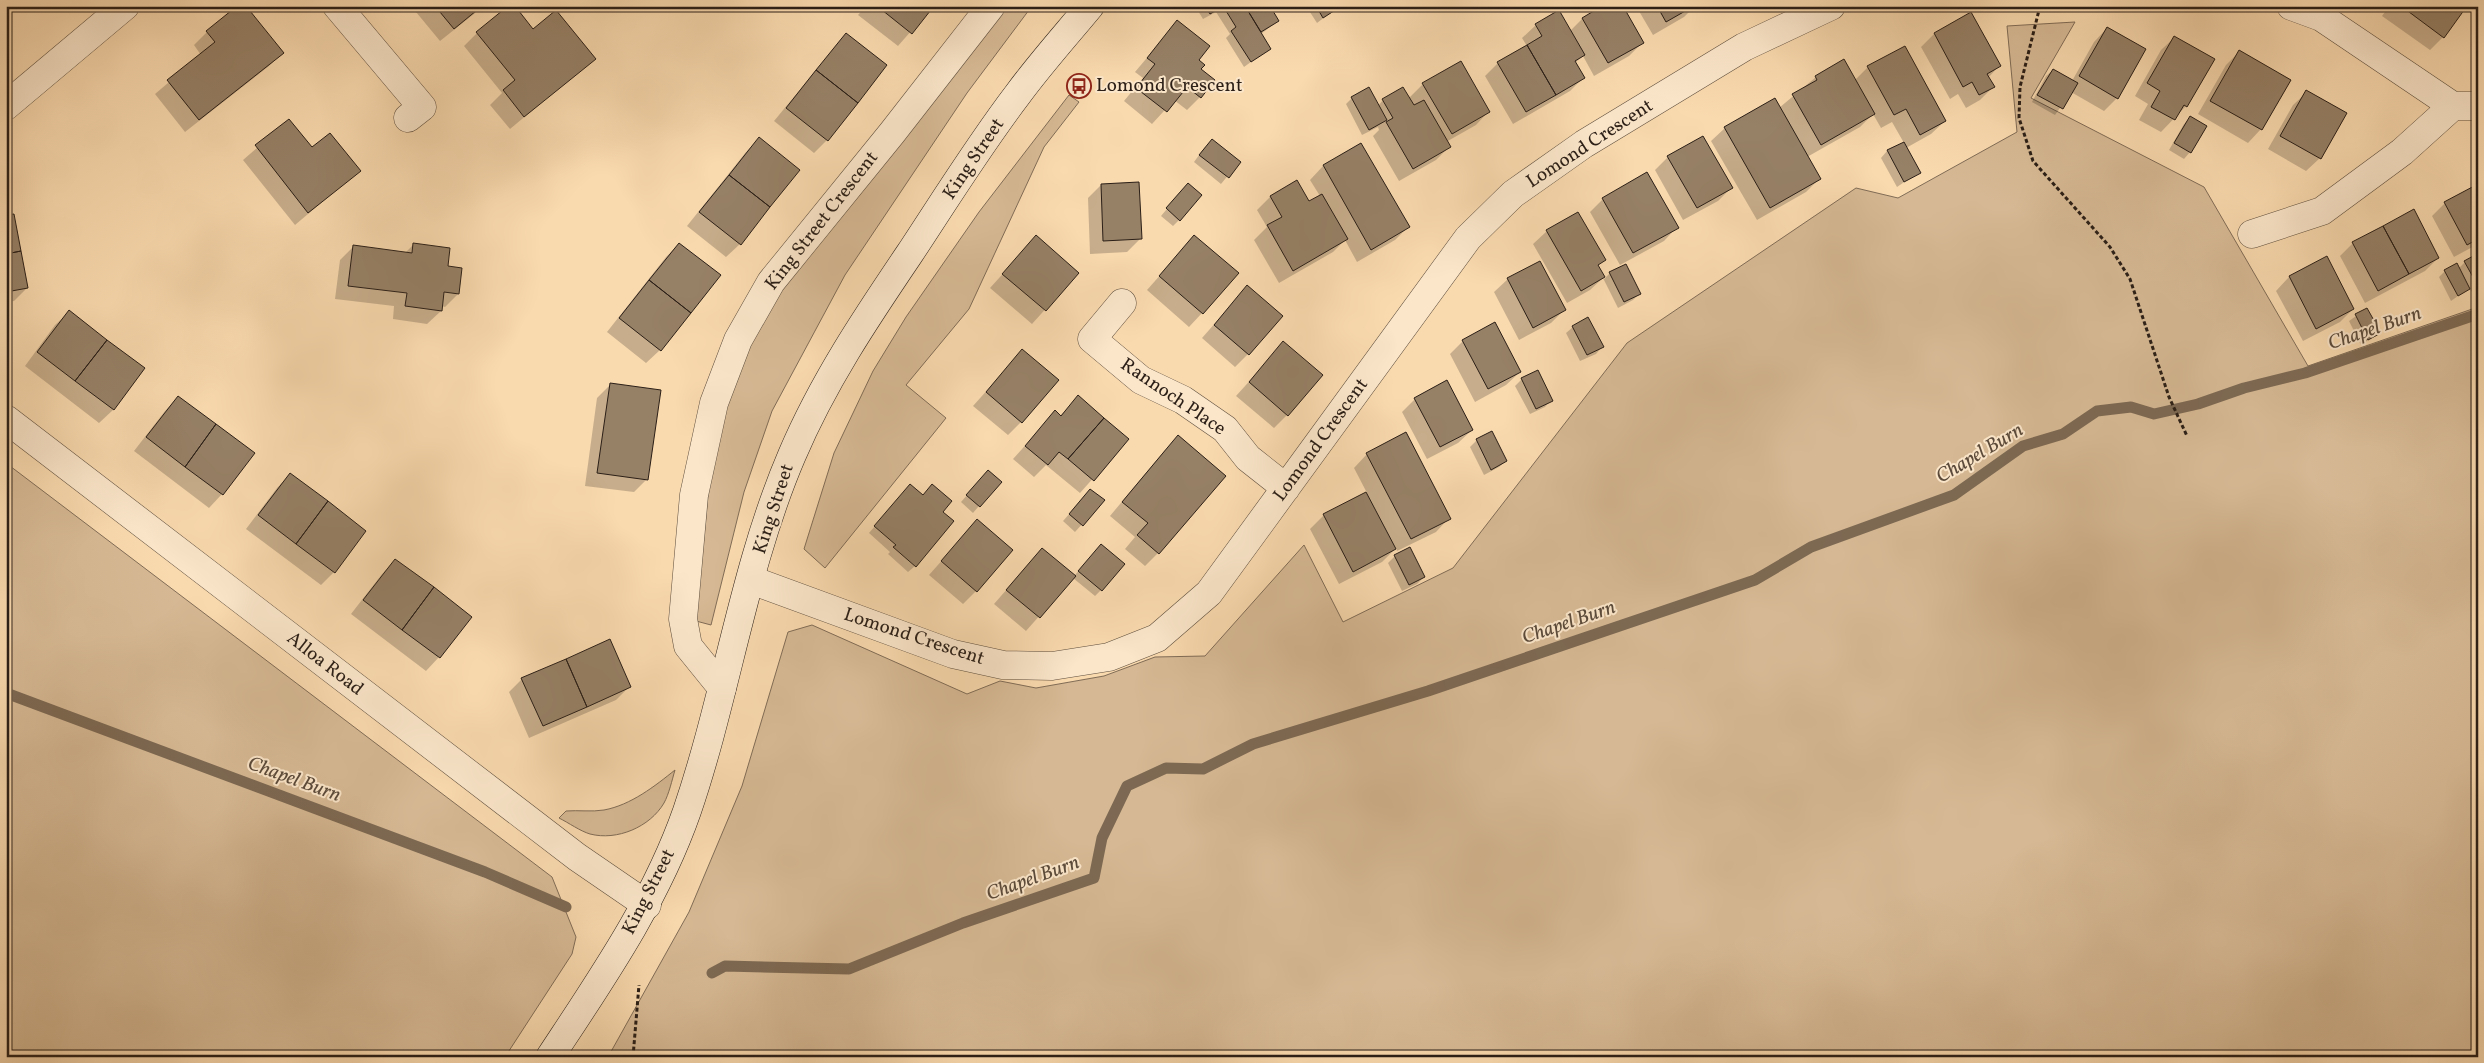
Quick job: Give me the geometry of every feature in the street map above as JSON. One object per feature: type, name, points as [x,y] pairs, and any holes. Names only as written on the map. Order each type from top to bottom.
[{"type":"street","points":[[338,6],[422,107],[408,118]]},
{"type":"street","name":"King Street Crescent","points":[[722,688],[688,646],[683,618],[694,495],[714,403],[738,340],[771,282],[892,133],[991,6]]},
{"type":"street","name":"King Street","points":[[550,1057],[647,904],[686,814],[751,580],[791,457],[817,400],[850,341],[1018,94],[1090,6]]},
{"type":"street","name":"Lomond Crescent","points":[[751,580],[953,654],[1003,665],[1052,666],[1109,657],[1157,638],[1209,593],[1468,238],[1513,194],[1584,144],[1744,47],[1831,6]]},
{"type":"street","points":[[2252,234],[2322,212],[2465,106],[2324,11],[2290,6]]},
{"type":"street","points":[[6,106],[124,7]]},
{"type":"street","name":"Rannoch Place","points":[[1122,303],[1092,339],[1141,380],[1183,400],[1224,429],[1248,458],[1286,488]]},
{"type":"street","name":"Alloa Road","points":[[6,420],[577,858],[647,904]]},
{"type":"path","points":[[2040,6],[2020,87],[2019,118],[2033,160],[2110,247],[2130,279],[2169,397],[2187,436]]},
{"type":"shaded area","points":[[1005,6],[1032,6],[967,93],[845,275],[772,411],[744,492],[711,625],[696,621],[711,462],[730,386],[752,333],[790,275]]},
{"type":"shaded area","points":[[2075,22],[2031,98],[2204,187],[2308,366],[2478,307],[2478,1057],[608,1057],[689,912],[742,786],[788,632],[812,625],[967,694],[1000,681],[1036,688],[1104,676],[1155,657],[1205,656],[1304,545],[1343,622],[1453,568],[1627,343],[1856,188],[1898,198],[2017,132],[2007,26]]},
{"type":"shaded area","points":[[1069,95],[1079,102],[1044,147],[969,309],[906,385],[946,418],[825,568],[804,549],[834,453],[873,371],[906,317],[979,212]]},
{"type":"shaded area","points":[[6,463],[552,877],[576,937],[572,954],[505,1057],[6,1057]]},
{"type":"shaded area","points":[[675,770],[666,799],[658,812],[642,825],[632,830],[622,834],[600,836],[578,829],[559,818],[566,811],[599,811],[624,804],[651,788]]},
{"type":"building","points":[[237,6],[246,6],[284,53],[199,120],[167,80],[215,42],[206,31]]},
{"type":"building","points":[[435,6],[482,6],[454,29]]},
{"type":"building","points":[[508,6],[515,6],[533,29],[556,10],[596,59],[524,117],[503,90],[515,80],[476,32]]},
{"type":"building","points":[[877,6],[934,6],[912,34]]},
{"type":"building","points":[[1205,6],[1223,6],[1210,14]]},
{"type":"building","points":[[1223,6],[1245,6],[1271,49],[1251,62],[1231,31],[1236,27]]},
{"type":"building","points":[[1245,6],[1270,6],[1279,21],[1261,32]]},
{"type":"building","points":[[1316,6],[1339,6],[1340,7],[1323,18]]},
{"type":"building","points":[[1602,6],[1623,6],[1644,43],[1608,63],[1582,18]]},
{"type":"building","points":[[1657,6],[1694,6],[1666,22]]},
{"type":"building","points":[[2401,6],[2467,6],[2444,38]]},
{"type":"building","points":[[1559,10],[1585,55],[1575,61],[1585,78],[1556,95],[1527,45],[1542,36],[1535,24]]},
{"type":"building","points":[[1971,12],[2001,66],[1987,74],[1995,87],[1979,95],[1972,82],[1963,87],[1934,33]]},
{"type":"building","points":[[1177,20],[1210,46],[1199,60],[1205,65],[1201,69],[1215,80],[1201,98],[1187,87],[1167,112],[1136,88],[1155,64],[1147,58]]},
{"type":"building","points":[[2107,27],[2146,49],[2118,99],[2079,76]]},
{"type":"building","points":[[846,33],[887,65],[858,103],[816,70]]},
{"type":"building","points":[[2174,36],[2215,59],[2187,107],[2184,105],[2175,120],[2151,107],[2160,91],[2147,83]]},
{"type":"building","points":[[1527,45],[1556,95],[1526,112],[1497,62]]},
{"type":"building","points":[[1905,46],[1946,121],[1920,135],[1906,109],[1894,115],[1867,66]]},
{"type":"building","points":[[2239,50],[2291,80],[2262,130],[2210,101]]},
{"type":"building","points":[[1844,59],[1875,114],[1821,145],[1792,94],[1817,80],[1815,76]]},
{"type":"building","points":[[1461,61],[1490,112],[1452,134],[1422,83]]},
{"type":"building","points":[[2053,69],[2078,83],[2063,109],[2037,95]]},
{"type":"building","points":[[816,70],[858,103],[828,141],[786,108]]},
{"type":"building","points":[[1369,87],[1387,120],[1369,130],[1351,97]]},
{"type":"building","points":[[1403,87],[1414,105],[1424,100],[1451,147],[1413,169],[1386,122],[1393,118],[1382,99]]},
{"type":"building","points":[[2306,90],[2347,113],[2321,159],[2280,136]]},
{"type":"building","points":[[1775,98],[1821,179],[1770,208],[1724,127]]},
{"type":"building","points":[[2190,116],[2207,126],[2191,153],[2174,143]]},
{"type":"building","points":[[289,119],[312,147],[330,133],[361,171],[308,213],[255,145]]},
{"type":"building","points":[[1703,136],[1733,188],[1697,208],[1667,156]]},
{"type":"building","points":[[759,137],[800,170],[770,207],[729,175]]},
{"type":"building","points":[[1212,139],[1241,162],[1229,178],[1199,155]]},
{"type":"building","points":[[1904,142],[1921,173],[1904,182],[1887,150]]},
{"type":"building","points":[[1361,143],[1410,227],[1371,250],[1323,165]]},
{"type":"building","points":[[1647,172],[1679,228],[1633,253],[1602,198]]},
{"type":"building","points":[[729,175],[770,207],[741,245],[699,212]]},
{"type":"building","points":[[1297,180],[1309,201],[1322,194],[1348,239],[1293,271],[1267,225],[1282,217],[1270,196]]},
{"type":"building","points":[[1139,182],[1142,239],[1103,241],[1101,184]]},
{"type":"building","points":[[1188,183],[1202,195],[1180,221],[1166,208]]},
{"type":"building","points":[[2478,184],[2478,239],[2467,245],[2444,202]]},
{"type":"building","points":[[2414,209],[2439,258],[2409,274],[2383,226]]},
{"type":"building","points":[[1578,212],[1606,260],[1598,265],[1605,277],[1581,291],[1546,230]]},
{"type":"building","points":[[14,214],[21,251],[6,254],[6,215]]},
{"type":"building","points":[[2383,226],[2409,274],[2378,291],[2352,242]]},
{"type":"building","points":[[1036,235],[1079,273],[1046,311],[1002,274]]},
{"type":"building","points":[[1194,235],[1239,273],[1203,314],[1159,276]]},
{"type":"building","points":[[413,243],[450,248],[448,266],[462,268],[459,294],[444,292],[442,311],[405,306],[407,293],[348,286],[353,245],[412,253]]},
{"type":"building","points":[[679,243],[721,275],[691,313],[649,280]]},
{"type":"building","points":[[21,251],[28,288],[6,292],[6,254]]},
{"type":"building","points":[[2477,254],[2478,256],[2478,286],[2464,261]]},
{"type":"building","points":[[2327,256],[2354,309],[2316,329],[2289,276]]},
{"type":"building","points":[[1540,261],[1566,310],[1533,328],[1507,278]]},
{"type":"building","points":[[2457,263],[2470,289],[2458,296],[2444,270]]},
{"type":"building","points":[[1626,264],[1641,294],[1624,302],[1609,272]]},
{"type":"building","points":[[649,280],[691,313],[661,351],[619,318]]},
{"type":"building","points":[[1247,285],[1283,316],[1249,355],[1214,325]]},
{"type":"building","points":[[2367,308],[2381,333],[2368,340],[2355,314]]},
{"type":"building","points":[[69,310],[107,340],[75,381],[37,352]]},
{"type":"building","points":[[1588,317],[1604,347],[1587,355],[1572,326]]},
{"type":"building","points":[[1495,322],[1521,372],[1488,389],[1462,340]]},
{"type":"building","points":[[107,340],[145,368],[114,410],[75,381]]},
{"type":"building","points":[[1283,341],[1323,375],[1288,416],[1249,382]]},
{"type":"building","points":[[1022,349],[1059,380],[1022,423],[986,392]]},
{"type":"building","points":[[1538,370],[1553,401],[1536,409],[1521,378]]},
{"type":"building","points":[[1447,380],[1473,430],[1440,447],[1414,398]]},
{"type":"building","points":[[610,383],[661,390],[648,480],[597,473]]},
{"type":"building","points":[[1078,395],[1104,418],[1068,459],[1059,452],[1048,465],[1025,446],[1055,410],[1061,416]]},
{"type":"building","points":[[178,396],[216,424],[185,467],[146,437]]},
{"type":"building","points":[[1104,418],[1129,439],[1094,481],[1068,459]]},
{"type":"building","points":[[216,424],[255,453],[223,495],[185,467]]},
{"type":"building","points":[[1492,431],[1507,461],[1491,470],[1476,439]]},
{"type":"building","points":[[1406,432],[1451,519],[1411,539],[1366,453]]},
{"type":"building","points":[[1178,435],[1226,476],[1159,554],[1137,535],[1148,523],[1122,502]]},
{"type":"building","points":[[988,470],[1002,482],[980,507],[966,495]]},
{"type":"building","points":[[290,473],[328,501],[296,544],[258,515]]},
{"type":"building","points":[[910,484],[923,495],[932,484],[952,501],[943,512],[954,521],[916,567],[893,547],[896,545],[874,526]]},
{"type":"building","points":[[1090,489],[1105,500],[1083,526],[1069,514]]},
{"type":"building","points":[[1366,492],[1396,549],[1353,572],[1323,514]]},
{"type":"building","points":[[328,501],[366,531],[335,573],[296,544]]},
{"type":"building","points":[[977,519],[1013,550],[977,592],[941,561]]},
{"type":"building","points":[[1101,544],[1125,564],[1102,591],[1078,571]]},
{"type":"building","points":[[1410,547],[1425,577],[1409,585],[1394,555]]},
{"type":"building","points":[[1042,548],[1076,576],[1040,618],[1006,590]]},
{"type":"building","points":[[395,559],[434,587],[402,630],[363,600]]},
{"type":"building","points":[[434,587],[472,617],[440,658],[402,630]]},
{"type":"building","points":[[610,639],[631,687],[587,707],[566,659]]},
{"type":"building","points":[[566,659],[587,707],[543,726],[521,678]]},
{"type":"waterway","name":"Chapel Burn","points":[[712,973],[725,966],[849,969],[963,923],[1094,878],[1102,838],[1127,786],[1166,768],[1203,769],[1253,744],[1428,691],[1755,580],[1811,547],[1954,495],[2023,446],[2063,434],[2097,411],[2131,407],[2154,414],[2198,404],[2244,388],[2305,373],[2478,314]]},
{"type":"waterway","name":"Chapel Burn","points":[[6,693],[485,872],[566,907]]},
{"type":"place","name":"Lomond Crescent","points":[[1079,86]]}]
